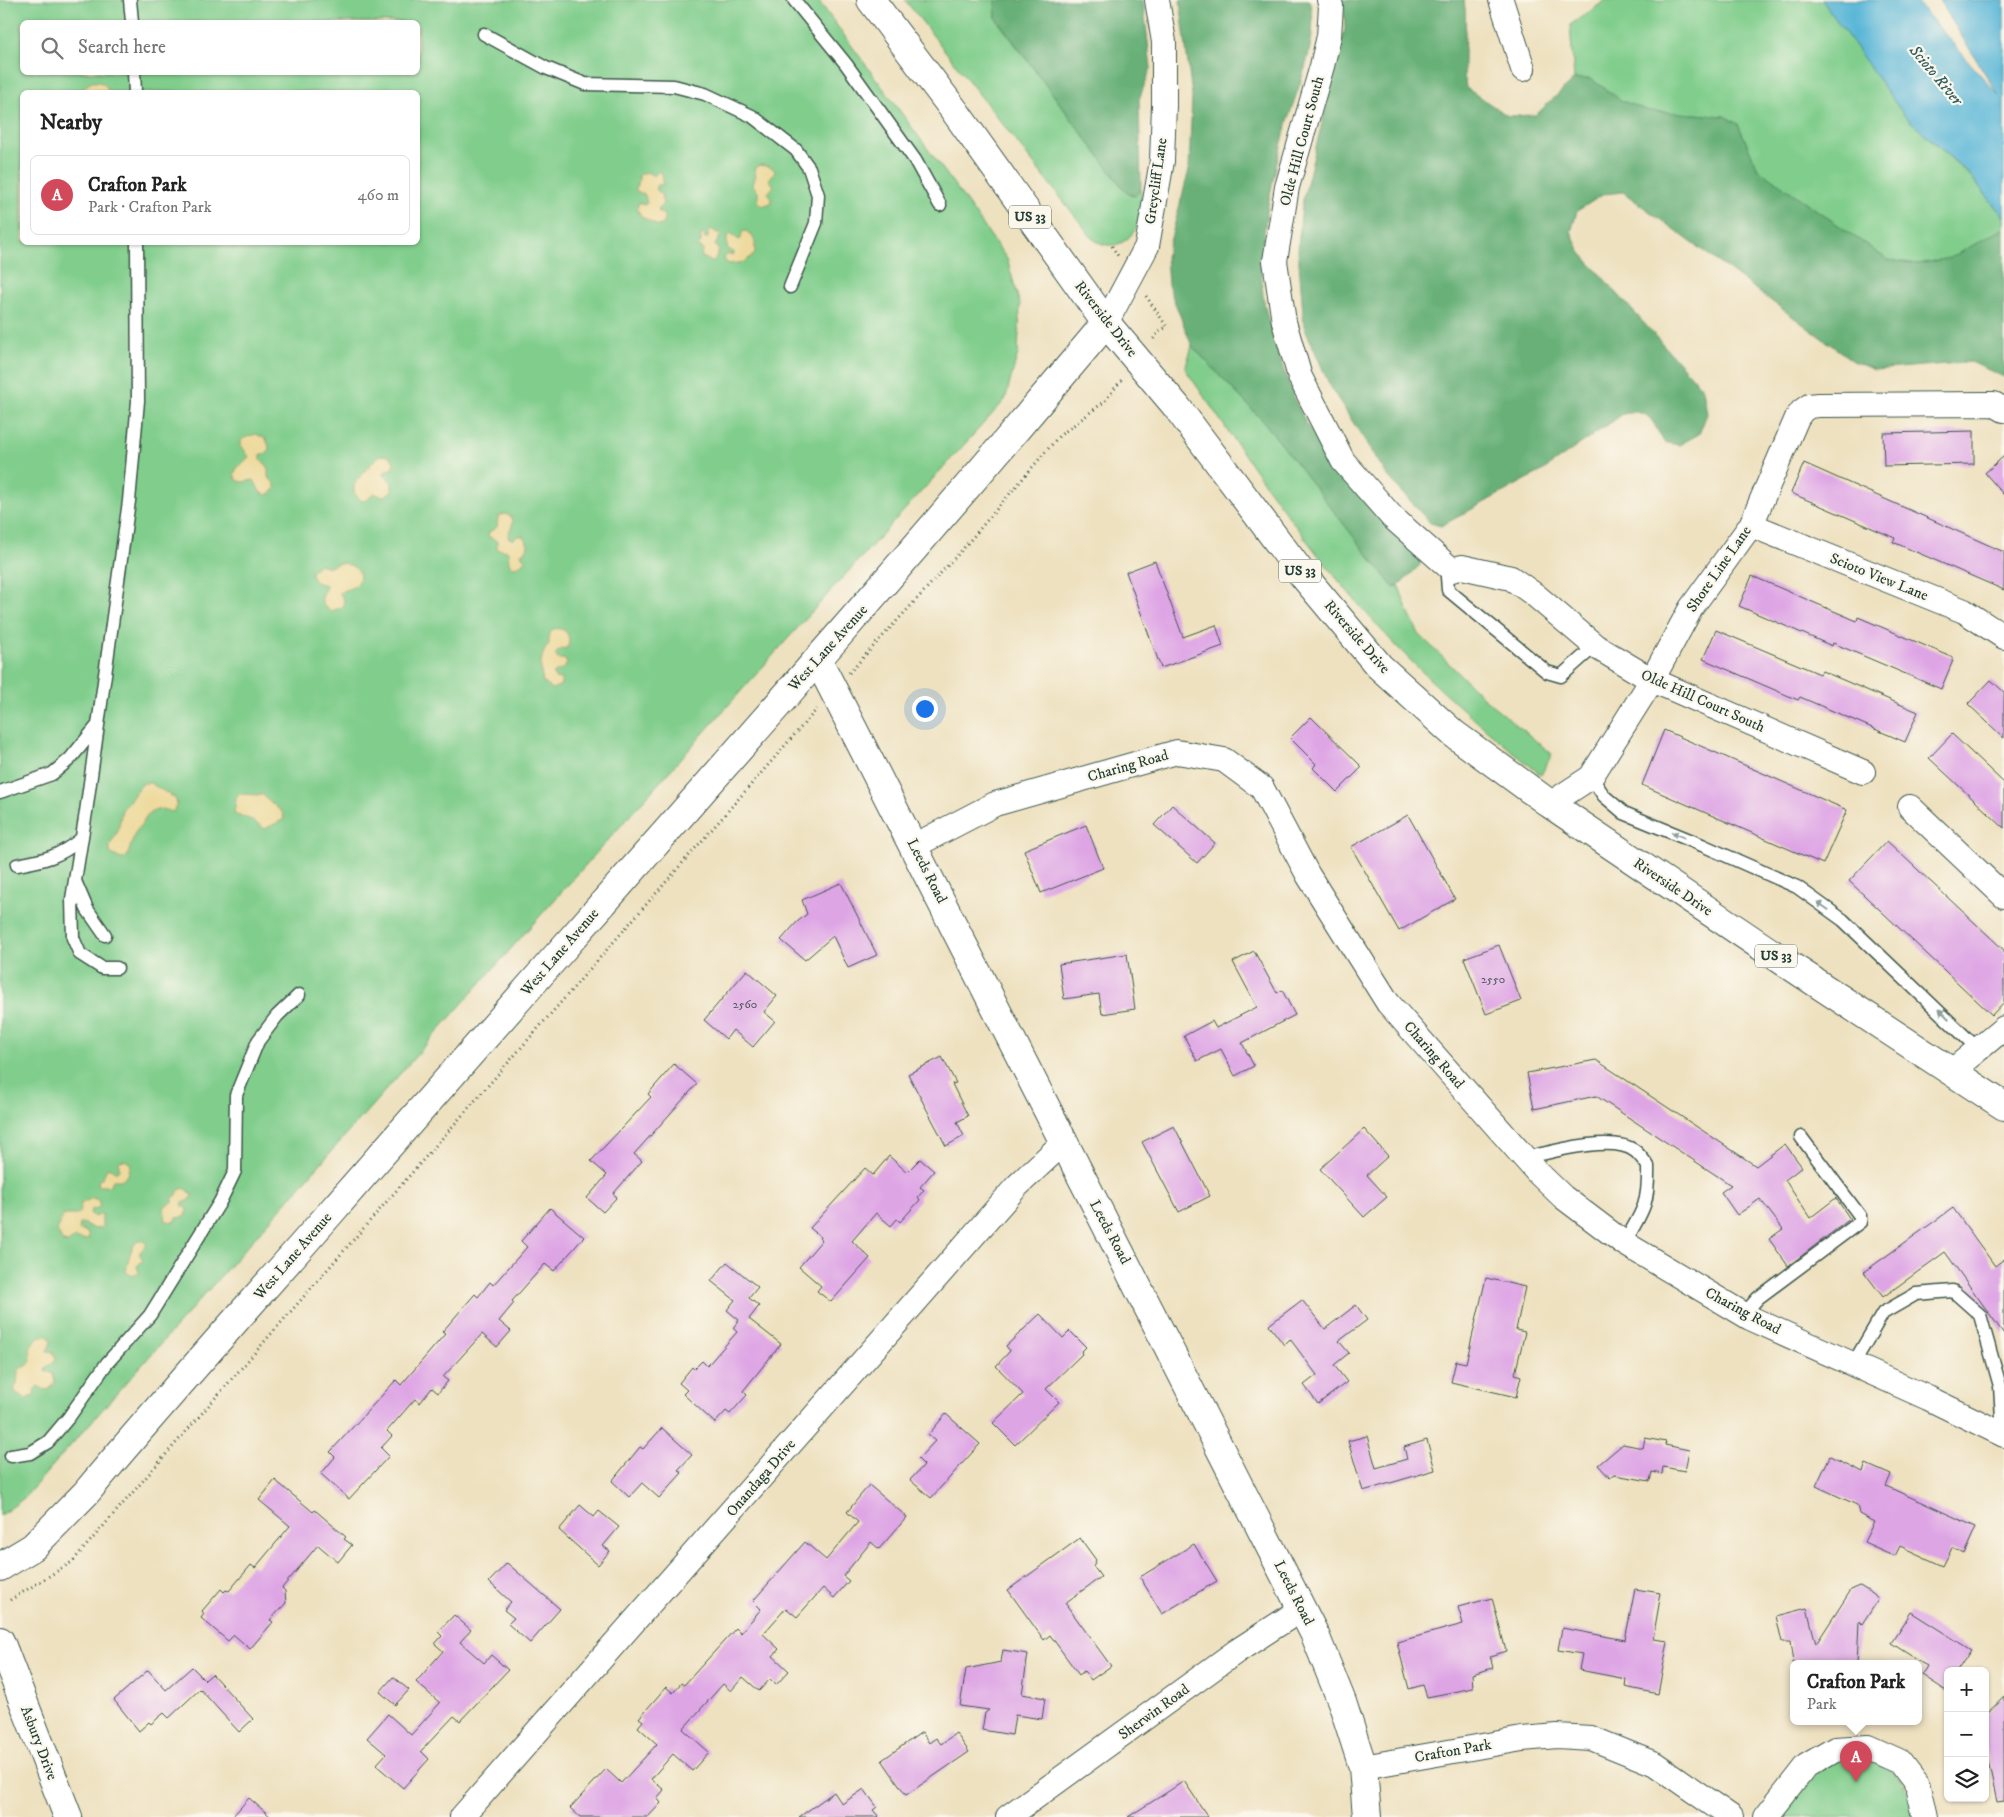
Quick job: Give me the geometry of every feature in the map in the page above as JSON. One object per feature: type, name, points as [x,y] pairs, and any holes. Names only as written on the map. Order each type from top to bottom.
[{"type":"main road","name":"Riverside Drive","points":[[871,0],[954,110],[1106,323],[1176,406],[1302,574],[1379,666],[1454,734],[1550,804],[2004,1106]]},
{"type":"main road","name":"West Lane Avenue","points":[[0,1566],[33,1547],[86,1493],[818,660],[976,478],[1106,323]]},
{"type":"main road","name":"Leeds Road","points":[[818,660],[1315,1635],[1342,1702],[1363,1768],[1367,1817]]},
{"type":"main road","name":"Asbury Drive","points":[[0,1641],[68,1817]]},
{"type":"street","name":"Greycliff Lane","points":[[1106,323],[1147,246],[1162,161],[1164,42],[1157,0]]},
{"type":"street","name":"Olde Hill Court South","points":[[1329,0],[1331,6],[1329,36],[1286,187],[1275,261],[1284,322],[1300,377],[1343,461],[1392,517],[1452,570],[1462,567],[1511,578],[1535,595],[1595,646],[1652,680],[1863,772]]},
{"type":"street","points":[[1501,0],[1523,69]]},
{"type":"street","name":"Shore Line Lane","points":[[1550,804],[1591,776],[1652,680],[1691,608],[1751,525],[1796,418],[1802,410],[1809,406],[1994,404],[2004,410]]},
{"type":"street","name":"Scioto View Lane","points":[[1751,525],[1964,612],[2004,637]]},
{"type":"street","name":"Charing Road","points":[[914,846],[995,804],[1177,752],[1224,760],[1262,788],[1308,875],[1388,1003],[1525,1158],[1563,1197],[1624,1243],[1744,1314],[2004,1435]]},
{"type":"street","points":[[1910,807],[2004,896]]},
{"type":"street","points":[[1952,1071],[2004,1028]]},
{"type":"street","name":"Onandaga Drive","points":[[462,1817],[1018,1186],[1064,1142]]},
{"type":"street","name":"Sherwin Road","points":[[1008,1817],[1237,1651],[1302,1609]]},
{"type":"street","name":"Crafton Park","points":[[1363,1768],[1522,1739],[1557,1736],[1591,1738],[1655,1764],[1731,1817]]},
{"type":"street","points":[[1766,1817],[1806,1766],[1835,1749],[1868,1748],[1899,1760],[1918,1786],[1925,1817]]},
{"type":"lane","points":[[130,0],[132,20]]},
{"type":"lane","points":[[794,0],[846,64],[915,160],[940,205]]},
{"type":"lane","points":[[484,34],[546,68],[585,84],[674,86],[705,94],[752,116],[796,150],[809,168],[818,194],[816,223],[790,286]]},
{"type":"lane","points":[[134,75],[134,90]]},
{"type":"lane","points":[[117,968],[102,968],[80,954],[73,938],[71,919],[74,881],[82,839],[129,501],[138,401],[137,245]]},
{"type":"lane","points":[[1452,570],[1447,577],[1448,590],[1547,672],[1562,676],[1595,646]]},
{"type":"lane","points":[[0,792],[52,774],[70,759],[98,725]]},
{"type":"lane","points":[[1591,776],[1604,796],[1624,813],[1702,844],[1797,887],[1843,920],[1978,1049]]},
{"type":"lane","points":[[17,865],[49,859],[66,851],[82,839]]},
{"type":"lane","points":[[74,881],[87,909],[105,935]]},
{"type":"lane","points":[[11,1456],[30,1453],[48,1442],[69,1417],[107,1364],[155,1307],[220,1202],[236,1170],[236,1095],[258,1041],[277,1016],[299,995]]},
{"type":"lane","points":[[1744,1314],[1758,1298],[1860,1222],[1860,1216],[1801,1137]]},
{"type":"lane","points":[[1525,1158],[1569,1147],[1607,1143],[1634,1150],[1648,1166],[1648,1190],[1644,1209],[1624,1243]]},
{"type":"lane","points":[[1853,1364],[1883,1313],[1916,1294],[1953,1291],[1980,1314],[2000,1386],[2004,1435]]},
{"type":"path","points":[[10,1600],[72,1562],[833,690],[961,551],[1059,436],[1104,402],[1159,331],[1167,327],[1112,246]]},
{"type":"green space","points":[[0,0],[818,0],[1007,259],[1020,305],[1018,353],[1005,400],[835,586],[532,925],[24,1498],[0,1516]]},
{"type":"green space","points":[[905,0],[995,0],[996,19],[1126,192],[1135,196],[1141,189],[1139,222],[1130,236],[1117,244],[1109,245],[1101,244],[1093,239]]},
{"type":"green space","points":[[995,0],[1143,0],[1151,68],[1139,99],[1141,189],[1135,196],[1126,192],[996,18]]},
{"type":"green space","points":[[1180,0],[1309,0],[1312,14],[1312,30],[1307,62],[1282,144],[1264,232],[1262,254],[1263,295],[1269,324],[1284,371],[1297,405],[1309,429],[1351,483],[1420,554],[1420,565],[1399,586],[1393,587],[1264,422],[1192,346],[1168,285],[1166,257],[1189,170],[1192,96]]},
{"type":"green space","points":[[1340,0],[1464,0],[1466,22],[1464,77],[1466,88],[1508,116],[1536,115],[1574,79],[1591,79],[1622,101],[1649,111],[1724,116],[1738,124],[1758,169],[1888,260],[1918,264],[1950,258],[2004,228],[2004,377],[1971,362],[1874,370],[1853,361],[1623,192],[1604,194],[1577,211],[1571,232],[1580,252],[1703,389],[1707,414],[1699,434],[1679,445],[1664,442],[1653,422],[1645,414],[1623,414],[1542,471],[1441,526],[1430,523],[1387,475],[1331,388],[1304,326],[1298,250],[1302,204],[1345,29],[1344,12]]},
{"type":"green space","points":[[1606,0],[1822,0],[1904,115],[1969,175],[2004,217],[2004,228],[1950,258],[1918,264],[1888,260],[1758,169],[1738,124],[1724,116],[1649,111],[1622,101],[1591,79],[1574,79],[1570,25]]},
{"type":"green space","points":[[1192,346],[1264,422],[1393,587],[1399,586],[1408,612],[1419,634],[1484,698],[1552,754],[1541,775],[1441,690],[1378,627],[1348,592],[1291,520],[1185,369]]},
{"type":"green space","points":[[1865,1759],[1886,1767],[1900,1779],[1909,1796],[1916,1817],[1782,1817],[1821,1770],[1841,1760]]},
{"type":"sand","points":[[92,82],[98,82],[103,84],[107,90],[83,90]]},
{"type":"sand","points":[[760,165],[771,167],[775,171],[769,180],[774,186],[768,193],[771,203],[762,206],[758,202],[758,192],[752,184],[756,176],[754,169]]},
{"type":"sand","points":[[659,171],[663,176],[663,185],[657,185],[655,188],[661,194],[663,204],[658,209],[664,215],[664,224],[658,226],[642,217],[637,209],[639,202],[645,205],[647,203],[645,195],[638,192],[635,188],[639,181],[639,175],[647,172],[654,176]]},
{"type":"sand","points":[[711,229],[721,235],[715,245],[719,251],[712,262],[701,256],[703,250],[697,246],[701,243],[701,234],[708,238],[708,232]]},
{"type":"sand","points":[[747,231],[755,241],[755,254],[744,262],[729,264],[724,260],[725,256],[735,253],[727,248],[727,236],[731,234],[739,240],[741,239],[742,232]]},
{"type":"sand","points":[[256,434],[266,439],[269,447],[268,453],[261,454],[261,459],[268,467],[268,477],[275,484],[275,489],[266,495],[260,492],[254,480],[242,482],[237,480],[234,474],[237,468],[249,457],[241,445],[241,441]]},
{"type":"sand","points":[[381,455],[390,456],[394,462],[392,469],[386,470],[384,474],[392,483],[392,490],[384,496],[374,493],[367,500],[362,501],[354,493],[354,485],[367,468]]},
{"type":"sand","points":[[504,514],[509,515],[513,520],[508,537],[513,540],[517,536],[523,536],[528,544],[527,550],[521,553],[525,559],[524,562],[519,566],[512,567],[509,562],[508,551],[497,549],[497,541],[489,537],[488,533],[497,527],[498,517]]},
{"type":"sand","points":[[338,563],[347,564],[355,568],[360,575],[360,579],[355,586],[340,593],[344,600],[343,607],[331,611],[322,602],[326,585],[316,582],[312,578],[311,572],[319,564],[330,567]]},
{"type":"sand","points":[[553,629],[564,631],[568,636],[569,643],[568,647],[559,650],[555,655],[558,659],[564,659],[567,663],[565,667],[553,675],[555,678],[561,679],[561,685],[552,689],[543,682],[541,666],[542,657],[549,644],[549,635]]},
{"type":"sand","points":[[143,783],[150,783],[175,798],[177,804],[173,812],[163,809],[151,811],[135,833],[127,857],[121,859],[110,853],[110,845],[118,831],[122,810]]},
{"type":"sand","points":[[239,794],[263,795],[283,813],[284,819],[265,829],[252,820],[234,814],[236,799]]},
{"type":"sand","points":[[125,1160],[131,1164],[128,1175],[121,1180],[113,1180],[109,1186],[99,1186],[98,1181],[103,1177],[107,1168],[111,1168],[116,1173],[119,1170],[119,1161]]},
{"type":"sand","points":[[184,1188],[192,1196],[190,1200],[182,1203],[183,1206],[188,1208],[185,1216],[177,1218],[175,1222],[166,1221],[164,1208],[173,1202],[173,1197],[176,1196],[179,1190]]},
{"type":"sand","points":[[93,1198],[98,1200],[100,1207],[91,1210],[90,1213],[95,1217],[102,1214],[102,1228],[94,1229],[83,1223],[80,1224],[79,1230],[87,1232],[89,1239],[75,1238],[68,1243],[63,1242],[57,1231],[63,1215],[77,1215],[80,1211],[81,1203]]},
{"type":"sand","points":[[139,1240],[147,1245],[139,1253],[143,1260],[137,1266],[139,1273],[131,1275],[126,1272],[131,1250]]},
{"type":"sand","points":[[40,1336],[50,1338],[51,1342],[47,1351],[53,1352],[56,1358],[54,1362],[45,1368],[46,1371],[53,1374],[55,1382],[50,1389],[45,1390],[38,1386],[34,1390],[35,1395],[26,1399],[18,1395],[14,1389],[17,1384],[18,1370],[29,1364],[32,1345]]},
{"type":"water","name":"Scioto River","points":[[1822,0],[1915,0],[1999,96],[1939,0],[2004,0],[2004,217],[1969,174],[1904,115]]},
{"type":"building","points":[[1974,431],[1974,464],[1884,466],[1883,433]]},
{"type":"building","points":[[2004,456],[2004,495],[1985,473]]},
{"type":"building","points":[[1804,463],[2004,552],[2004,590],[1893,542],[1895,538],[1791,493]]},
{"type":"building","points":[[1155,561],[1183,637],[1216,625],[1223,646],[1161,668],[1126,572]]},
{"type":"building","points":[[1752,576],[1857,621],[1858,617],[1954,658],[1941,689],[1833,643],[1832,646],[1739,606]]},
{"type":"building","points":[[1716,630],[1820,674],[1822,671],[1918,712],[1905,742],[1800,697],[1798,700],[1703,659]]},
{"type":"building","points":[[1991,680],[2004,692],[2004,738],[1968,704]]},
{"type":"building","points":[[1311,717],[1362,767],[1337,792],[1313,768],[1316,764],[1290,738]]},
{"type":"building","points":[[1664,730],[1847,810],[1823,864],[1642,785]]},
{"type":"building","points":[[1952,734],[2004,783],[2004,828],[1929,758]]},
{"type":"building","points":[[1172,805],[1215,843],[1197,863],[1154,825]]},
{"type":"building","points":[[1408,815],[1455,899],[1399,931],[1351,847]]},
{"type":"building","points":[[1086,825],[1103,868],[1041,893],[1024,850]]},
{"type":"building","points":[[1887,841],[2004,950],[2004,1002],[1992,1015],[1849,881]]},
{"type":"building","points":[[841,883],[877,955],[848,968],[833,936],[805,960],[781,940],[807,914],[802,900]]},
{"type":"building","points":[[1499,945],[1521,1001],[1486,1014],[1464,958]]},
{"type":"building","points":[[1254,951],[1277,993],[1282,990],[1295,1015],[1242,1043],[1254,1066],[1235,1076],[1221,1049],[1197,1061],[1184,1036],[1212,1021],[1216,1028],[1257,1007],[1233,962]]},
{"type":"building","points":[[1127,954],[1135,1009],[1102,1014],[1099,994],[1064,999],[1059,964]]},
{"type":"building","points":[[747,970],[777,996],[764,1012],[775,1021],[753,1047],[733,1030],[726,1039],[704,1020]]},
{"type":"building","points":[[942,1057],[956,1083],[952,1084],[968,1116],[957,1122],[964,1136],[946,1146],[908,1074]]},
{"type":"building","points":[[1596,1060],[1756,1166],[1785,1144],[1802,1167],[1785,1180],[1810,1218],[1836,1198],[1850,1219],[1788,1266],[1769,1239],[1783,1229],[1760,1199],[1737,1215],[1721,1192],[1731,1185],[1596,1096],[1534,1109],[1527,1073]]},
{"type":"building","points":[[674,1064],[697,1084],[634,1154],[642,1161],[613,1194],[617,1197],[603,1212],[587,1198],[607,1175],[591,1161],[651,1097],[648,1094]]},
{"type":"building","points":[[1174,1126],[1210,1196],[1179,1212],[1142,1142]]},
{"type":"building","points":[[1364,1129],[1388,1156],[1367,1175],[1387,1197],[1364,1217],[1320,1169]]},
{"type":"building","points":[[889,1156],[907,1172],[920,1159],[934,1171],[920,1187],[924,1190],[918,1197],[920,1200],[900,1222],[897,1219],[891,1226],[876,1213],[852,1241],[870,1258],[831,1302],[817,1291],[821,1286],[799,1267],[822,1240],[810,1228],[865,1168],[873,1175]]},
{"type":"building","points":[[550,1208],[584,1237],[554,1271],[545,1264],[512,1301],[514,1303],[499,1321],[511,1331],[497,1347],[482,1334],[443,1377],[448,1381],[438,1393],[432,1388],[420,1403],[415,1399],[387,1431],[392,1436],[381,1448],[389,1456],[349,1499],[321,1474],[335,1457],[330,1452],[396,1380],[401,1385],[445,1334],[442,1332],[475,1294],[478,1297],[490,1282],[493,1285],[527,1247],[521,1241]]},
{"type":"building","points":[[1953,1208],[1995,1266],[2004,1259],[2004,1334],[1945,1252],[1883,1297],[1864,1272]]},
{"type":"building","points":[[727,1262],[758,1287],[749,1298],[759,1306],[749,1319],[781,1344],[743,1391],[747,1395],[730,1414],[726,1411],[715,1423],[683,1394],[687,1390],[679,1383],[692,1367],[694,1369],[702,1361],[707,1366],[737,1332],[733,1328],[739,1320],[727,1310],[735,1300],[711,1281]]},
{"type":"building","points":[[1486,1278],[1525,1287],[1516,1330],[1525,1332],[1515,1374],[1521,1376],[1516,1397],[1451,1382],[1456,1361],[1466,1363]]},
{"type":"building","points":[[1302,1300],[1325,1329],[1356,1305],[1367,1320],[1339,1341],[1349,1353],[1334,1365],[1347,1382],[1318,1404],[1304,1385],[1317,1375],[1290,1339],[1284,1345],[1269,1325]]},
{"type":"building","points":[[1040,1314],[1063,1338],[1070,1331],[1086,1347],[1081,1352],[1082,1354],[1046,1389],[1059,1402],[1015,1445],[993,1423],[1023,1394],[996,1366],[1010,1351],[1006,1346]]},
{"type":"building","points":[[946,1414],[980,1444],[931,1498],[910,1480],[924,1465],[918,1459],[935,1441],[928,1435]]},
{"type":"building","points":[[662,1428],[692,1455],[678,1470],[682,1473],[659,1498],[642,1483],[629,1497],[612,1481],[640,1447],[643,1449]]},
{"type":"building","points":[[1367,1436],[1376,1468],[1407,1459],[1404,1447],[1427,1440],[1435,1470],[1363,1491],[1348,1441]]},
{"type":"building","points":[[1645,1438],[1666,1442],[1665,1445],[1689,1450],[1685,1471],[1663,1467],[1662,1474],[1652,1472],[1650,1481],[1614,1475],[1610,1478],[1598,1465],[1623,1444],[1643,1448]]},
{"type":"building","points":[[1830,1456],[1863,1472],[1866,1464],[1891,1475],[1886,1486],[1976,1527],[1964,1554],[1952,1548],[1943,1566],[1900,1546],[1895,1556],[1864,1542],[1874,1522],[1859,1514],[1857,1505],[1816,1486]]},
{"type":"building","points":[[275,1480],[313,1512],[315,1510],[346,1537],[344,1539],[352,1545],[338,1562],[318,1545],[282,1588],[285,1591],[286,1603],[270,1620],[273,1622],[250,1649],[234,1635],[228,1641],[201,1618],[204,1614],[202,1611],[221,1589],[224,1592],[226,1590],[229,1591],[251,1565],[255,1568],[290,1526],[259,1500]]},
{"type":"building","points":[[869,1485],[907,1517],[879,1549],[871,1542],[843,1576],[849,1581],[834,1598],[823,1588],[797,1617],[786,1608],[763,1634],[779,1649],[773,1656],[789,1671],[776,1685],[770,1679],[759,1691],[743,1677],[731,1691],[723,1684],[683,1729],[709,1752],[692,1771],[673,1754],[651,1779],[664,1790],[657,1798],[661,1803],[648,1817],[580,1817],[570,1808],[606,1769],[621,1783],[657,1744],[638,1727],[643,1721],[639,1718],[666,1687],[673,1693],[681,1683],[684,1685],[736,1628],[741,1633],[761,1609],[753,1601],[805,1542],[826,1560],[858,1522],[847,1512]]},
{"type":"building","points":[[580,1505],[594,1517],[599,1511],[619,1527],[603,1546],[610,1551],[598,1565],[559,1530]]},
{"type":"building","points":[[1080,1538],[1096,1560],[1093,1566],[1101,1577],[1065,1603],[1111,1666],[1091,1680],[1084,1671],[1079,1675],[1050,1635],[1044,1640],[1008,1590]]},
{"type":"building","points":[[1194,1544],[1217,1581],[1162,1614],[1140,1577]]},
{"type":"building","points":[[507,1563],[560,1609],[530,1643],[508,1624],[514,1618],[504,1610],[511,1602],[489,1582]]},
{"type":"building","points":[[1860,1586],[1878,1600],[1862,1625],[1859,1622],[1857,1660],[1793,1660],[1790,1642],[1782,1642],[1776,1616],[1807,1608],[1816,1644],[1851,1590]]},
{"type":"building","points":[[1635,1589],[1661,1593],[1653,1639],[1668,1641],[1658,1694],[1625,1687],[1626,1679],[1579,1670],[1582,1654],[1558,1650],[1562,1628],[1625,1640]]},
{"type":"building","points":[[1492,1598],[1506,1651],[1490,1656],[1493,1668],[1472,1674],[1473,1688],[1427,1697],[1423,1685],[1409,1689],[1397,1642],[1463,1624],[1458,1607]]},
{"type":"building","points":[[1911,1612],[1971,1650],[1960,1667],[1944,1667],[1944,1689],[1922,1675],[1927,1666],[1922,1663],[1922,1660],[1918,1660],[1891,1643]]},
{"type":"building","points":[[454,1615],[471,1630],[460,1642],[484,1663],[491,1655],[508,1670],[460,1721],[454,1716],[421,1751],[429,1759],[403,1788],[376,1765],[386,1754],[367,1738],[388,1714],[411,1735],[440,1703],[416,1682],[443,1651],[435,1644],[442,1636],[438,1632]]},
{"type":"building","points":[[1003,1650],[1028,1654],[1022,1694],[1045,1698],[1042,1719],[1015,1715],[1012,1735],[982,1730],[985,1713],[989,1710],[960,1706],[966,1669],[1001,1662]]},
{"type":"building","points":[[192,1667],[205,1680],[212,1674],[253,1719],[239,1732],[200,1689],[169,1718],[164,1713],[139,1731],[114,1700],[148,1670],[166,1690]]},
{"type":"building","points":[[393,1677],[409,1690],[395,1705],[380,1692]]},
{"type":"building","points":[[2004,1696],[2004,1801],[1997,1802],[1989,1766],[1989,1710]]},
{"type":"building","points":[[922,1732],[929,1743],[936,1738],[941,1744],[956,1733],[969,1752],[906,1795],[882,1760]]},
{"type":"building","points":[[1184,1781],[1208,1817],[1128,1817],[1169,1791]]},
{"type":"building","points":[[864,1789],[877,1807],[873,1810],[879,1817],[799,1817],[834,1792],[842,1804]]},
{"type":"building","points":[[249,1798],[271,1817],[232,1817]]},
{"type":"place","name":"Crafton Park","points":[[1856,1782]]}]
